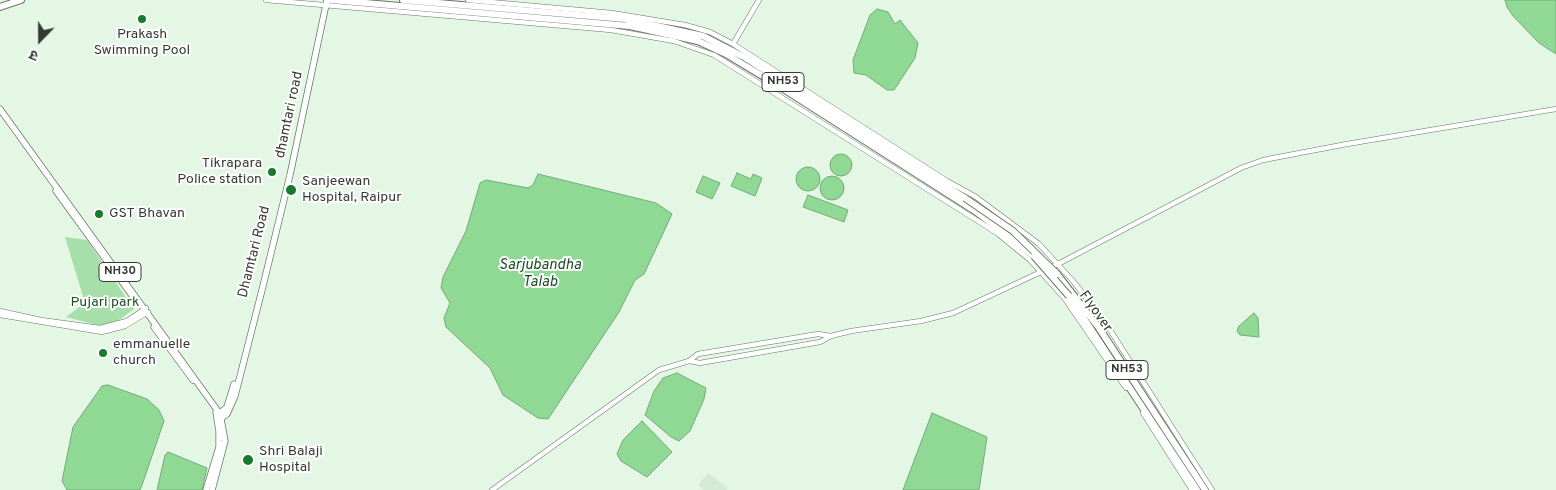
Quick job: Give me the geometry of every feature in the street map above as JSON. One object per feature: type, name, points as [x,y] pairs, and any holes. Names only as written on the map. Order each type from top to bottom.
[{"type":"highway","points":[[0,2],[6,0]]},
{"type":"highway","points":[[0,6],[21,0]]},
{"type":"highway","name":"NH53","points":[[331,0],[507,12],[606,15],[684,30],[726,47],[946,183]]},
{"type":"highway","name":"NH53","points":[[403,0],[675,34],[698,41],[726,54],[931,187]]},
{"type":"highway","name":"Flyover","points":[[946,183],[963,200]]},
{"type":"highway","name":"Flyover","points":[[931,187],[963,200],[993,216],[1030,246],[1074,292],[1188,471],[1198,490]]},
{"type":"highway","name":"Flyover","points":[[1188,471],[1205,490]]},
{"type":"main road","name":"dhamtari road","points":[[219,417],[231,408],[290,175],[324,3]]},
{"type":"main road","name":"Dhamtari Road","points":[[219,417],[228,404],[262,279],[288,172],[324,3]]},
{"type":"main road","name":"NH30","points":[[0,109],[219,417],[225,441],[212,490]]},
{"type":"main road","name":"NH30","points":[[0,115],[145,311]]},
{"type":"main road","points":[[206,490],[219,447],[219,417]]},
{"type":"street","points":[[266,0],[324,3],[611,27]]},
{"type":"street","points":[[468,0],[685,25],[710,32],[733,44],[946,183],[990,207],[1039,244],[1058,264],[1105,322],[1212,490]]},
{"type":"street","points":[[733,44],[759,0]]},
{"type":"street","points":[[689,361],[700,363],[820,342],[831,336],[942,316],[970,307],[1058,264],[1241,168],[1263,160],[1292,153],[1556,109]]},
{"type":"street","points":[[931,187],[997,233],[1042,272],[1080,320],[1192,490]]},
{"type":"street","points":[[0,310],[41,320],[100,328],[127,321],[145,311]]},
{"type":"street","points":[[0,315],[102,332],[125,326],[145,311]]},
{"type":"street","points":[[492,490],[659,370],[689,361],[698,354],[818,334],[831,336]]},
{"type":"street","points":[[698,354],[700,363]]},
{"type":"shaded area","points":[[708,473],[728,488],[726,490],[704,490],[698,485]]},
{"type":"green space","name":"Pujari park","points":[[65,237],[87,240],[134,309],[108,328],[66,317],[85,303]]},
{"type":"water","points":[[1505,0],[1556,0],[1556,54],[1539,43],[1513,16]]},
{"type":"water","points":[[877,9],[888,12],[895,24],[900,20],[918,43],[915,58],[894,90],[887,90],[866,75],[854,73],[853,60],[870,15]]},
{"type":"water","points":[[841,154],[849,157],[852,165],[849,173],[841,176],[833,173],[830,165],[833,157]]},
{"type":"water","points":[[808,167],[816,171],[820,179],[816,187],[808,191],[800,187],[796,179],[800,171]]},
{"type":"water","points":[[737,173],[751,179],[753,174],[762,178],[755,196],[731,186]]},
{"type":"water","name":"Sarjubandha Talab","points":[[538,174],[656,203],[672,214],[644,274],[635,280],[619,312],[548,419],[538,418],[503,395],[490,368],[446,327],[444,318],[450,303],[441,288],[443,277],[466,231],[480,183],[486,180],[528,188],[533,185]]},
{"type":"water","points":[[703,176],[720,183],[712,199],[696,192]]},
{"type":"water","points":[[832,176],[837,177],[843,183],[843,193],[837,199],[832,200],[827,199],[821,193],[820,188],[821,183],[827,177]]},
{"type":"water","points":[[808,195],[848,210],[844,222],[803,207]]},
{"type":"water","points":[[1254,313],[1258,318],[1259,337],[1240,335],[1237,331],[1239,326]]},
{"type":"water","points":[[677,373],[706,388],[704,399],[690,431],[679,441],[671,437],[645,415],[654,391],[663,378]]},
{"type":"water","points":[[108,385],[147,399],[159,410],[164,421],[142,485],[140,490],[67,490],[62,481],[73,427],[102,386]]},
{"type":"water","points":[[932,413],[987,437],[979,490],[903,490]]},
{"type":"water","points":[[642,421],[672,452],[647,477],[621,461],[617,454],[623,440]]},
{"type":"water","points":[[168,452],[207,468],[202,490],[157,490],[165,455]]},
{"type":"place","name":"Prakash Swimming Pool","points":[[142,19]]},
{"type":"place","name":"Tikrapara Police station","points":[[272,172]]},
{"type":"place","name":"Sanjeewan Hospital, Raipur","points":[[291,190]]},
{"type":"place","name":"GST Bhavan","points":[[99,214]]},
{"type":"place","name":"emmanuelle church","points":[[103,353]]},
{"type":"place","name":"Shri Balaji Hospital","points":[[248,460]]}]
